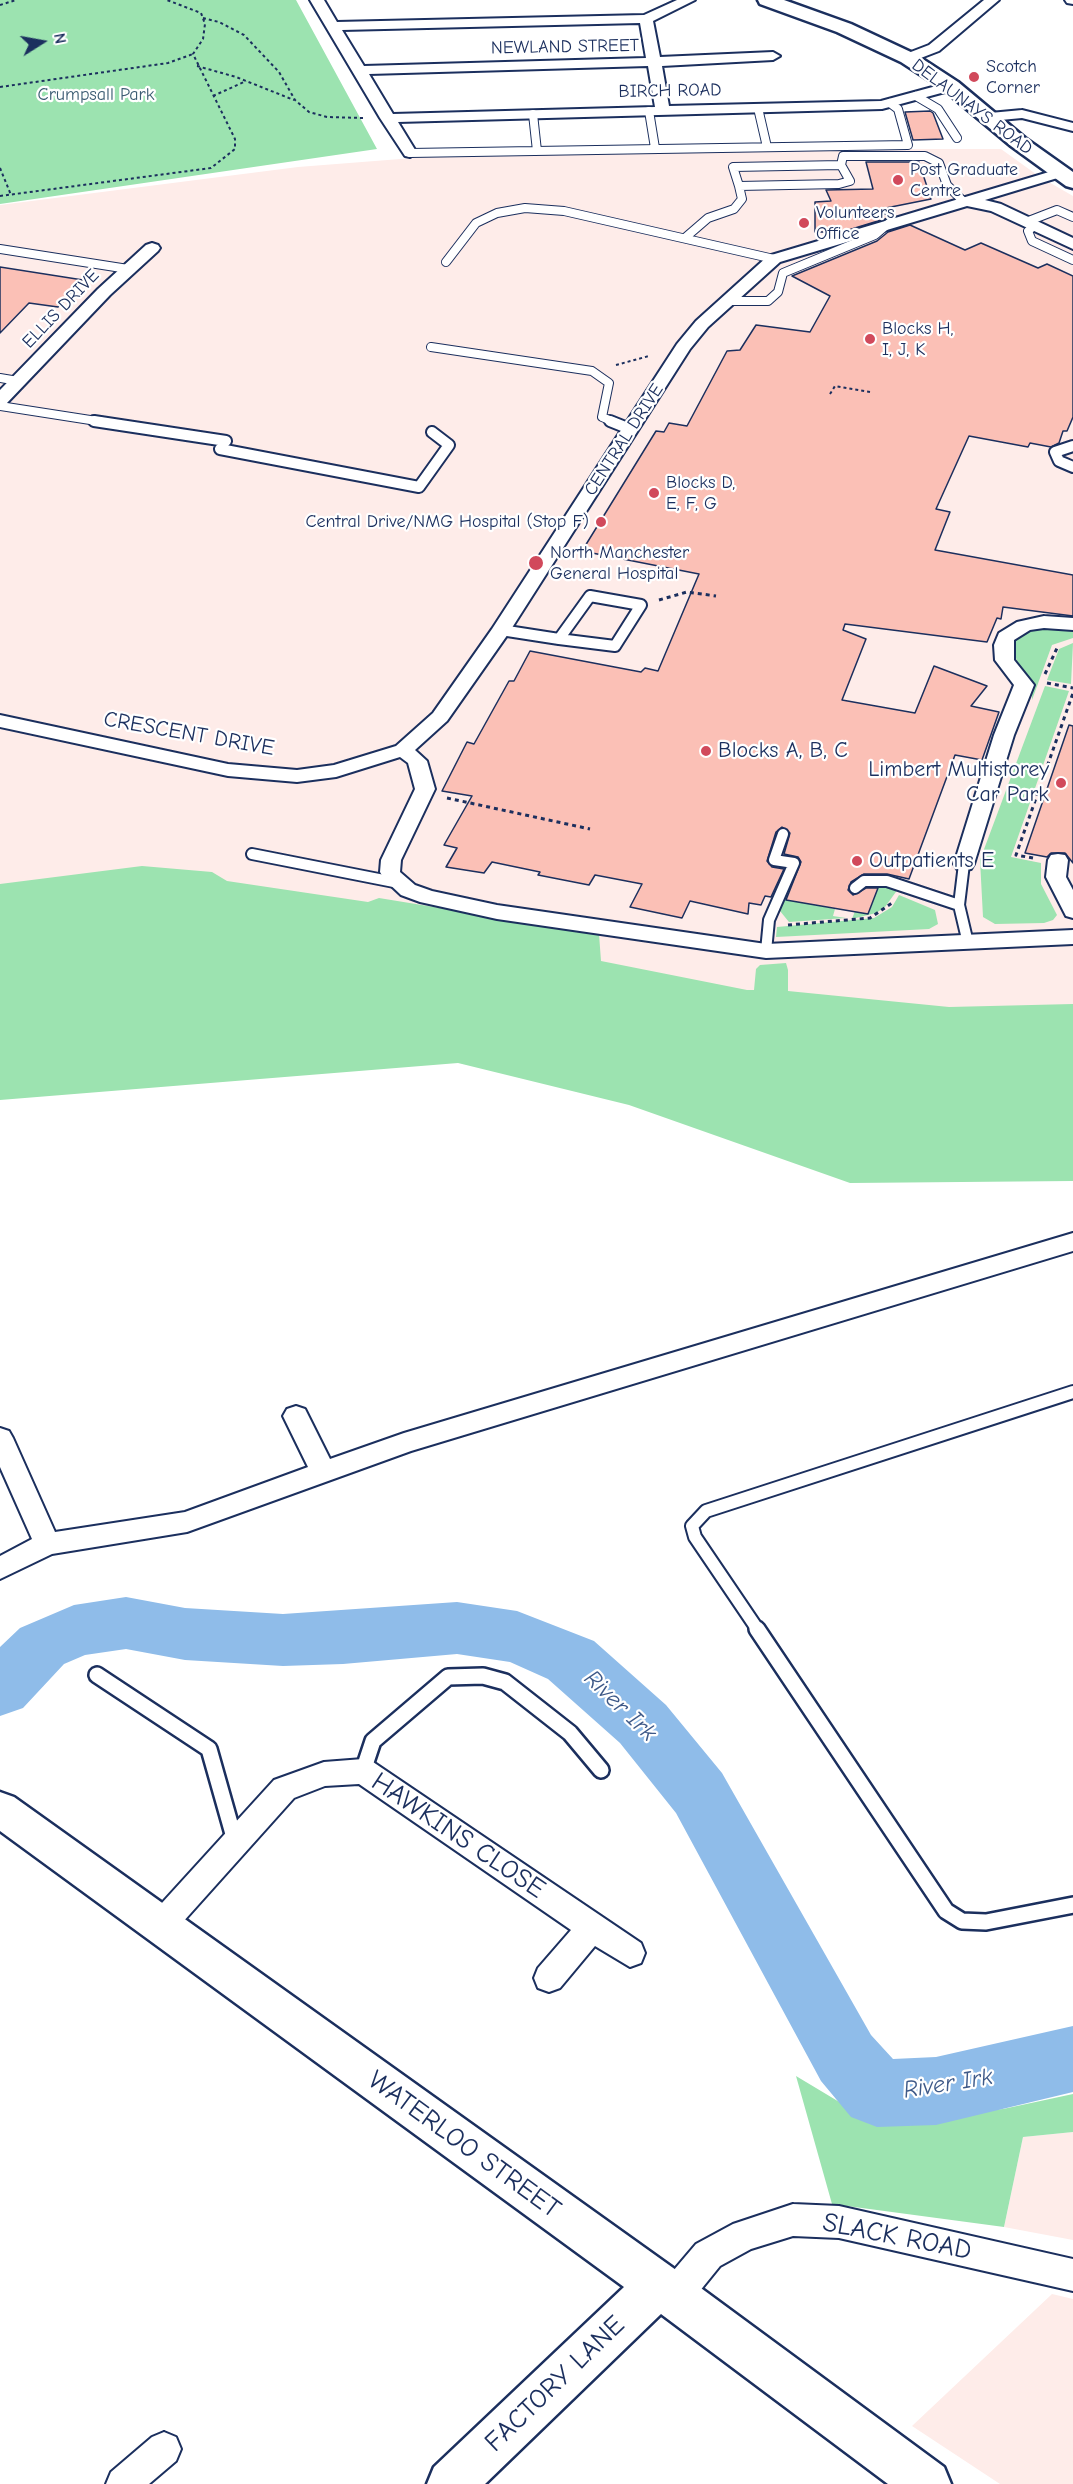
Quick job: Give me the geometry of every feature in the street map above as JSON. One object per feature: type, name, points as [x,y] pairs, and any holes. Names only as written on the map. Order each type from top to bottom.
[{"type":"street","points":[[317,0],[410,153]]},
{"type":"street","points":[[332,26],[646,19],[688,0]]},
{"type":"street","name":"DELAUNAYS ROAD","points":[[767,0],[862,36],[908,58],[951,86],[1066,178]]},
{"type":"street","points":[[908,58],[934,48],[992,0]]},
{"type":"street","points":[[646,19],[654,62],[656,110]]},
{"type":"street","name":"NEWLAND STREET","points":[[359,70],[654,62],[773,56]]},
{"type":"street","name":"BIRCH ROAD","points":[[387,118],[890,103],[951,86]]},
{"type":"street","points":[[990,117],[1022,114],[1073,127]]},
{"type":"street","name":"CENTRAL DRIVE","points":[[403,750],[440,717],[501,630],[683,347],[702,324],[774,259],[962,200],[1066,178]]},
{"type":"street","points":[[962,200],[996,207],[1073,244]]},
{"type":"street","name":"ELLIS DRIVE","points":[[0,400],[128,269],[152,248]]},
{"type":"street","points":[[964,864],[1004,735],[1024,685],[1005,660],[1003,645],[1006,637],[1024,626],[1044,622],[1073,624]]},
{"type":"street","name":"CRESCENT DRIVE","points":[[0,721],[228,770],[297,776],[336,771],[403,750]]},
{"type":"street","points":[[403,750],[417,761],[424,793],[391,860],[390,872],[399,883],[428,897],[497,912],[766,951],[1073,937]]},
{"type":"street","points":[[1051,860],[1056,877],[1073,911]]},
{"type":"street","points":[[0,1568],[47,1544],[187,1522],[404,1443],[1073,1242]]},
{"type":"street","points":[[296,1416],[323,1471]]},
{"type":"street","points":[[0,1438],[47,1544]]},
{"type":"street","name":"HAWKINS CLOSE","points":[[162,1924],[284,1789],[324,1774],[363,1771],[630,1953]]},
{"type":"street","name":"WATERLOO STREET","points":[[0,1809],[666,2290],[927,2484]]},
{"type":"street","points":[[549,1978],[592,1927]]},
{"type":"street","name":"SLACK ROAD","points":[[666,2290],[708,2254],[744,2235],[793,2220],[839,2222],[1073,2275]]},
{"type":"street","name":"FACTORY LANE","points":[[452,2484],[666,2290]]},
{"type":"street","points":[[123,2484],[164,2450]]},
{"type":"lane","points":[[916,96],[938,109],[957,138]]},
{"type":"lane","points":[[410,153],[908,145],[898,109],[890,103]]},
{"type":"lane","points":[[758,108],[768,147]]},
{"type":"lane","points":[[655,148],[656,110]]},
{"type":"lane","points":[[533,114],[537,151]]},
{"type":"lane","points":[[740,186],[839,184],[850,181],[841,165],[843,156],[925,156],[939,163],[947,185],[962,200]]},
{"type":"lane","points":[[686,237],[708,218],[734,209],[742,199],[733,167],[841,165]]},
{"type":"lane","points":[[446,262],[476,223],[497,213],[525,208],[564,211],[686,237],[774,259]]},
{"type":"lane","points":[[1073,218],[1057,210],[1030,224],[1028,231],[1032,241],[1073,260]]},
{"type":"lane","points":[[728,301],[756,303],[768,301],[778,292],[783,273],[875,235],[889,223]]},
{"type":"lane","points":[[0,249],[128,269]]},
{"type":"lane","points":[[431,347],[592,371],[609,383],[602,417],[630,429]]},
{"type":"lane","points":[[0,378],[18,381]]},
{"type":"lane","points":[[0,406],[223,445],[419,487],[449,445],[432,432]]},
{"type":"lane","points":[[1073,446],[1056,452],[1055,457],[1073,467]]},
{"type":"lane","points":[[501,630],[559,639],[615,646],[641,605],[590,596],[559,639]]},
{"type":"lane","points":[[766,951],[768,926],[794,863],[774,860],[783,834]]},
{"type":"lane","points":[[252,854],[399,883]]},
{"type":"lane","points":[[964,864],[959,905],[968,943]]},
{"type":"lane","points":[[855,888],[864,881],[886,881],[959,905]]},
{"type":"lane","points":[[1073,1392],[706,1511],[692,1526],[695,1537],[946,1911],[962,1921],[986,1922],[1073,1905]]},
{"type":"lane","points":[[97,1675],[209,1749],[236,1842]]},
{"type":"lane","points":[[363,1771],[373,1741],[448,1677],[483,1676],[505,1682],[570,1733],[601,1770]]},
{"type":"path","points":[[0,5],[16,0]]},
{"type":"path","points":[[0,87],[168,63],[193,54],[203,39],[201,13],[167,0]]},
{"type":"path","points":[[203,18],[219,22],[244,35],[279,72],[295,100]]},
{"type":"path","points":[[0,196],[211,168],[235,149],[235,139],[193,54]]},
{"type":"path","points":[[197,66],[246,81],[295,100],[309,112],[327,117],[387,118]]},
{"type":"path","points":[[213,96],[246,81]]},
{"type":"path","points":[[0,168],[11,195]]},
{"type":"path","points":[[592,371],[683,347]]},
{"type":"path","points":[[830,393],[835,386],[870,392]]},
{"type":"path","points":[[641,605],[687,592],[716,596]]},
{"type":"path","points":[[1041,684],[1054,649],[1061,644]]},
{"type":"path","points":[[1048,683],[1073,688]]},
{"type":"path","points":[[1051,860],[1016,855],[1073,693]]},
{"type":"path","points":[[424,793],[590,829]]},
{"type":"path","points":[[768,926],[870,918],[889,907],[895,899]]},
{"type":"shaded area","name":"North Manchester General Hospital","points":[[1001,149],[1040,177],[1073,196],[1073,1036],[0,921],[0,205],[298,167],[426,157]]},
{"type":"shaded area","points":[[1073,2132],[1073,2240],[1004,2227],[1023,2137]]},
{"type":"shaded area","points":[[1052,2294],[1073,2299],[1073,2484],[1000,2484],[912,2426]]},
{"type":"green space","name":"Crumpsall Park","points":[[0,0],[296,0],[377,149],[0,204]]},
{"type":"green space","points":[[1038,627],[1073,628],[1073,638],[1052,645],[1032,700],[1032,689],[1018,664],[1012,646],[1016,638]]},
{"type":"green space","points":[[1073,643],[1071,684],[1047,680],[1059,649]]},
{"type":"green space","points":[[1045,686],[1069,691],[1011,857],[1041,863],[1041,884],[1057,915],[1053,920],[1044,923],[995,924],[983,917],[980,860]]},
{"type":"green space","points":[[142,866],[212,872],[227,881],[368,902],[379,898],[599,934],[601,961],[747,990],[754,990],[756,969],[760,965],[786,963],[788,991],[949,1007],[1073,1004],[1073,1181],[850,1183],[629,1105],[458,1063],[0,1100],[0,884]]},
{"type":"green space","points":[[871,884],[898,889],[885,907],[876,913],[852,919],[855,911],[869,913],[875,896],[867,893]]},
{"type":"green space","points":[[785,894],[812,899],[810,904],[835,909],[833,916],[846,918],[789,922],[780,911]]},
{"type":"green space","points":[[899,895],[935,910],[938,924],[929,929],[776,937],[777,927],[874,918],[892,907]]},
{"type":"green space","points":[[796,2076],[871,2121],[1003,2109],[1073,2094],[1073,2132],[1023,2137],[1004,2227],[832,2204]]},
{"type":"building","points":[[930,111],[933,113],[943,139],[913,140],[905,112]]},
{"type":"building","name":"Post Graduate Centre","points":[[866,162],[919,162],[931,199],[876,210],[891,217],[842,232],[815,232],[815,202],[831,201],[826,190],[873,189]]},
{"type":"building","points":[[910,225],[965,250],[981,243],[1038,268],[1047,264],[1073,276],[1073,417],[1067,431],[1063,431],[1059,443],[1051,447],[1030,443],[1028,447],[969,436],[936,509],[950,512],[935,550],[1073,575],[1073,616],[1003,607],[1001,619],[997,618],[987,642],[845,624],[843,630],[866,639],[842,700],[915,713],[934,666],[987,686],[971,706],[999,712],[982,760],[955,755],[909,879],[887,874],[864,874],[851,882],[848,890],[853,895],[866,888],[878,888],[868,914],[786,900],[801,862],[798,857],[784,854],[790,833],[782,827],[776,832],[767,861],[772,867],[784,869],[771,897],[765,896],[761,905],[749,903],[748,914],[690,901],[682,918],[630,907],[642,884],[595,875],[589,885],[538,875],[540,872],[492,862],[484,873],[446,867],[457,848],[444,845],[472,796],[442,791],[467,742],[474,744],[509,681],[514,681],[530,651],[641,672],[645,668],[658,671],[699,574],[582,551],[656,431],[664,432],[669,423],[687,426],[727,351],[740,350],[756,325],[810,332],[830,296],[792,276],[877,241],[888,232]]},
{"type":"building","points":[[0,267],[83,280],[58,307],[29,303],[0,333]]},
{"type":"building","name":"Limbert Multistorey Car Park","points":[[1069,725],[1073,726],[1073,863],[1065,853],[1051,853],[1047,857],[1025,853]]},
{"type":"waterway","name":"River Irk","points":[[0,1689],[42,1646],[74,1631],[126,1623],[185,1634],[283,1640],[343,1638],[457,1628],[517,1637],[571,1660],[643,1724],[699,1793],[846,2058],[877,2093],[936,2091],[1073,2059]]},
{"type":"place","name":"Scotch Corner","points":[[974,77]]},
{"type":"place","name":"Post Graduate Centre","points":[[898,180]]},
{"type":"place","name":"Volunteers Office","points":[[804,223]]},
{"type":"place","name":"Blocks H, I, J, K","points":[[870,339]]},
{"type":"place","name":"Blocks D, E, F, G","points":[[654,493]]},
{"type":"place","name":"Central Drive/NMG Hospital (Stop F)","points":[[601,522]]},
{"type":"place","name":"North Manchester General Hospital","points":[[536,563]]},
{"type":"place","name":"Blocks A, B, C","points":[[706,751]]},
{"type":"place","name":"Limbert Multistorey Car Park","points":[[1061,783]]},
{"type":"place","name":"Outpatients E","points":[[857,861]]}]
